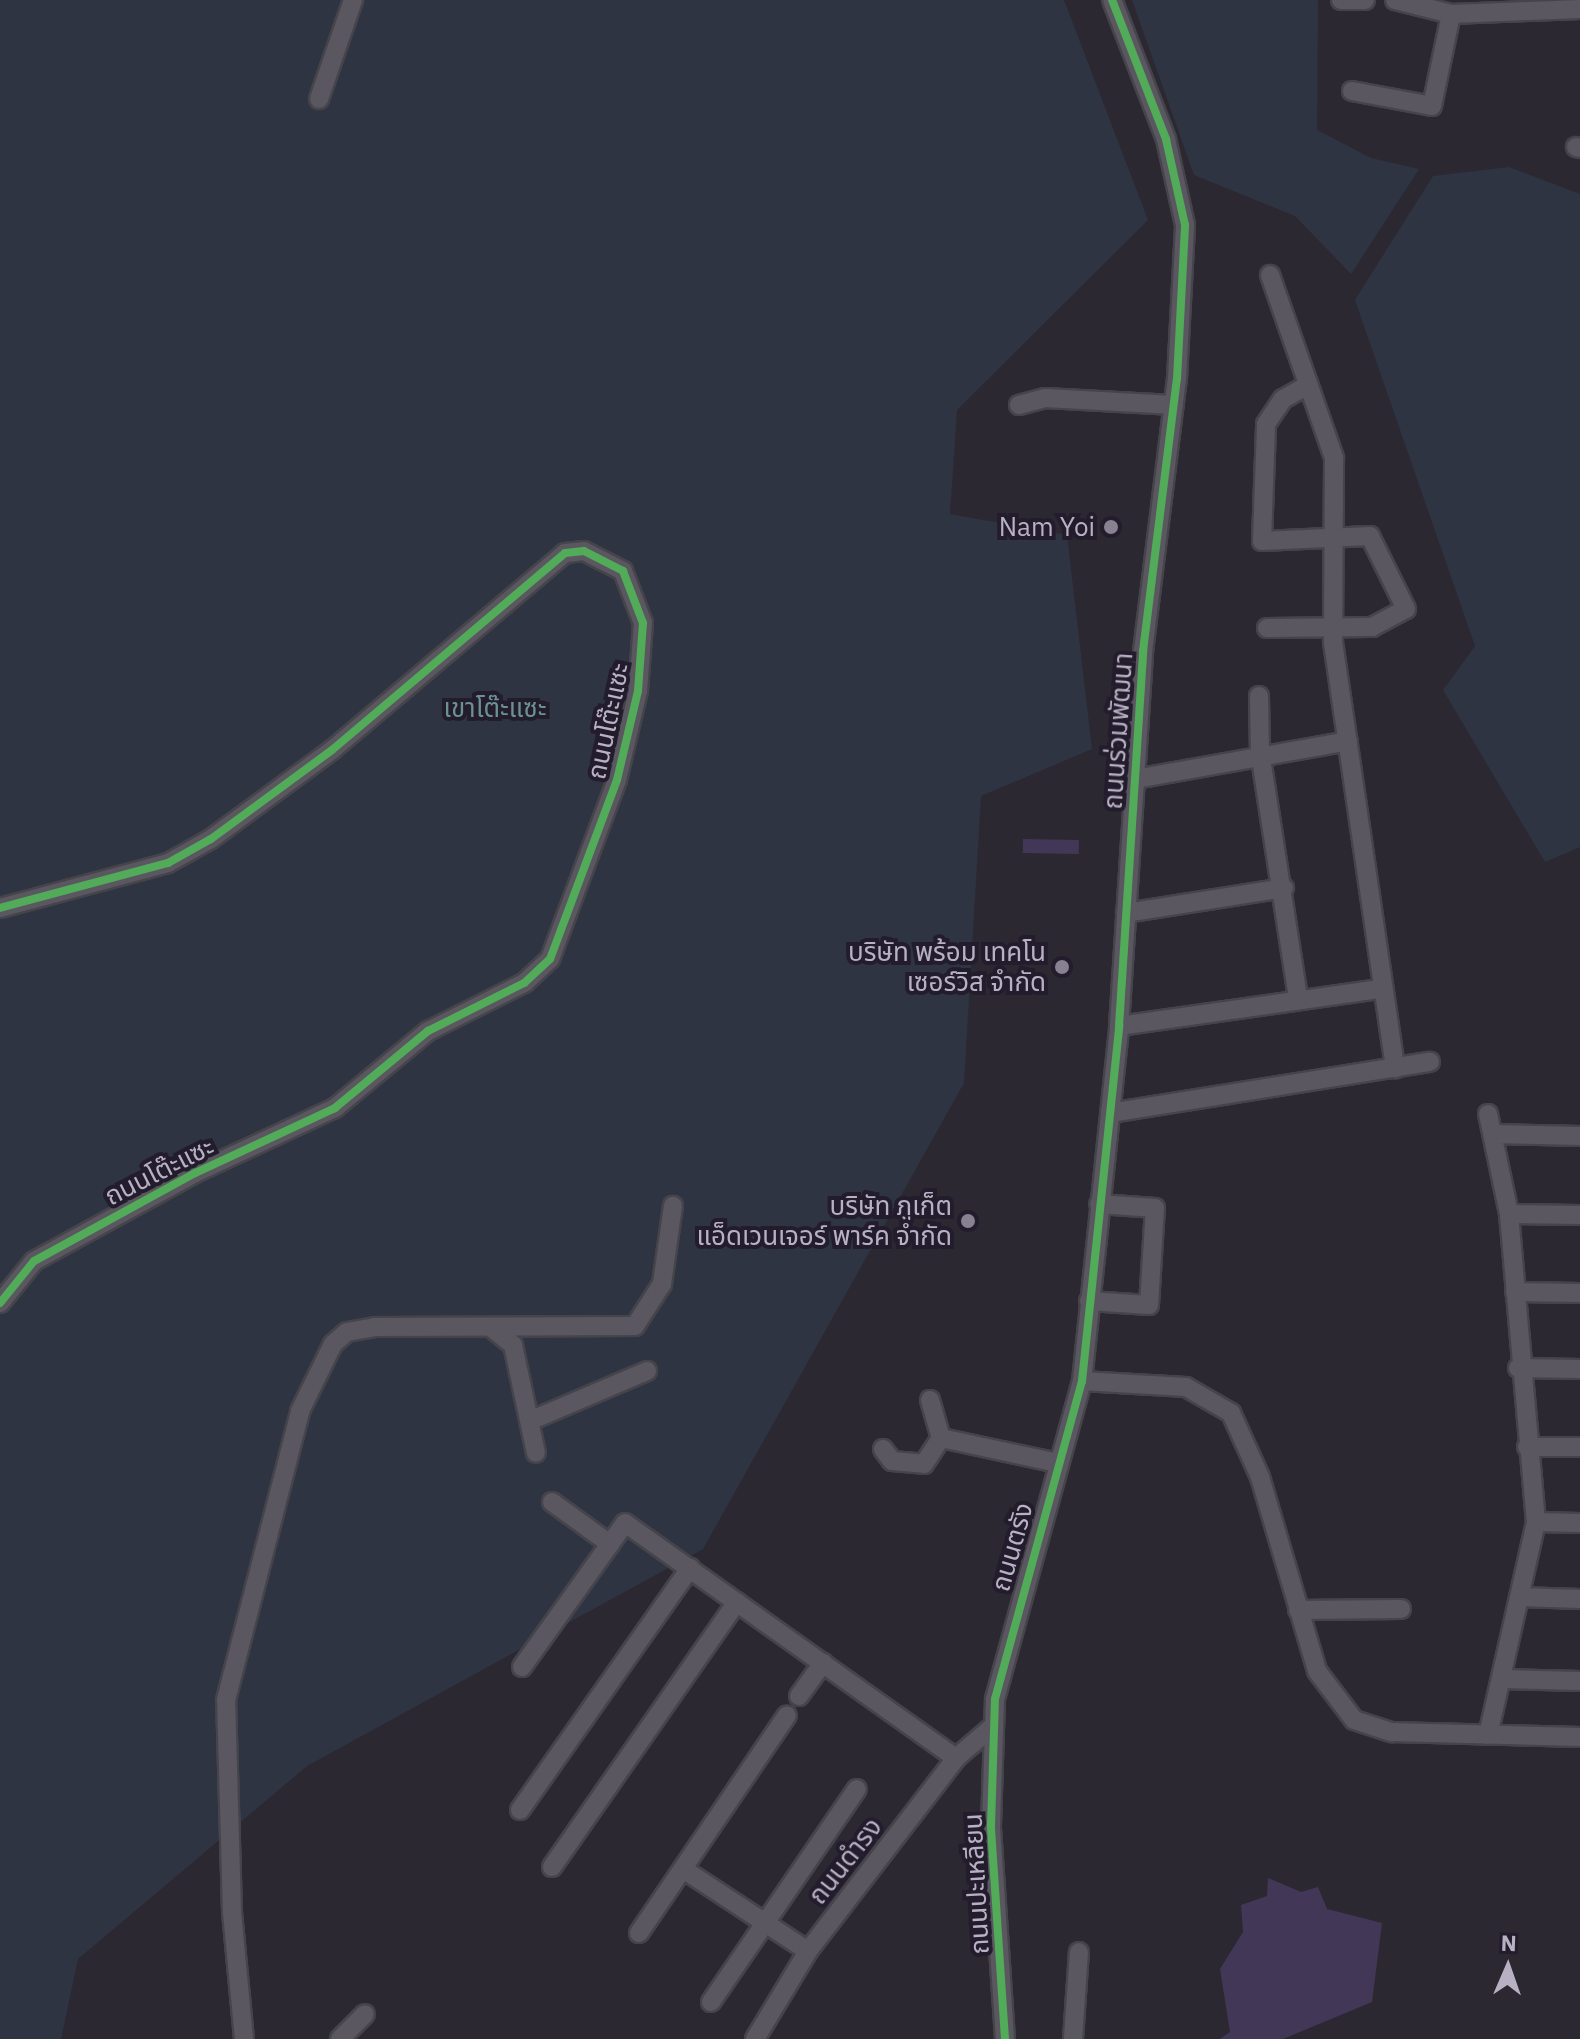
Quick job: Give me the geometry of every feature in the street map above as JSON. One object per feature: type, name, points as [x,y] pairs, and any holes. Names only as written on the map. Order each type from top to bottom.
[{"type":"street","points":[[319,99],[353,0]]},
{"type":"street","name":"ถนนร่วมพัฒนา","points":[[1082,1381],[1119,1026],[1135,779],[1174,405],[1185,225],[1166,139],[1112,0]]},
{"type":"street","points":[[1341,0],[1365,0]]},
{"type":"street","points":[[1395,0],[1451,14],[1570,5]]},
{"type":"street","points":[[1352,91],[1432,106],[1451,14]]},
{"type":"street","points":[[1270,275],[1334,458],[1334,630],[1380,989],[1395,1069]]},
{"type":"street","points":[[1267,628],[1334,630],[1372,627],[1406,609],[1370,536],[1336,542],[1262,541],[1266,424],[1283,399],[1308,385]]},
{"type":"street","points":[[1019,405],[1045,398],[1174,405]]},
{"type":"street","name":"ถนนโต๊ะแซะ","points":[[0,908],[168,863],[211,839],[332,750],[565,553],[598,555],[623,571],[643,623],[638,691],[617,780],[550,959],[524,983],[428,1031],[335,1108],[195,1173],[34,1261],[14,1281],[0,1303]]},
{"type":"street","points":[[1259,696],[1260,752],[1284,888],[1298,998]]},
{"type":"street","points":[[1135,779],[1260,752],[1348,741]]},
{"type":"street","points":[[1126,913],[1284,888]]},
{"type":"street","points":[[1119,1026],[1298,998],[1380,989]]},
{"type":"street","points":[[1110,1113],[1430,1062]]},
{"type":"street","points":[[1488,1114],[1509,1214],[1518,1368],[1536,1522],[1488,1735]]},
{"type":"street","points":[[1493,1134],[1580,1136]]},
{"type":"street","points":[[1089,1301],[1149,1305],[1155,1208],[1099,1204]]},
{"type":"street","points":[[244,2039],[232,1912],[226,1700],[300,1411],[347,1332],[635,1326],[662,1284],[673,1206]]},
{"type":"street","points":[[1509,1214],[1580,1215]]},
{"type":"street","points":[[1515,1292],[1580,1293]]},
{"type":"street","points":[[493,1329],[513,1345],[532,1420],[536,1453]]},
{"type":"street","points":[[1518,1368],[1580,1369]]},
{"type":"street","points":[[532,1420],[647,1371]]},
{"type":"street","points":[[1082,1381],[1186,1387],[1231,1413],[1260,1477],[1298,1610],[1325,1690],[1354,1720],[1392,1732],[1580,1737]]},
{"type":"street","name":"ถนนตรัง","points":[[992,1727],[999,1662],[1082,1381]]},
{"type":"street","points":[[883,1449],[892,1461],[924,1464],[941,1438],[930,1400]]},
{"type":"street","points":[[941,1438],[1058,1463]]},
{"type":"street","points":[[1527,1447],[1580,1447]]},
{"type":"street","points":[[552,1502],[610,1544]]},
{"type":"street","points":[[1536,1522],[1580,1523]]},
{"type":"street","points":[[522,1667],[625,1523],[956,1758]]},
{"type":"street","points":[[520,1810],[690,1568]]},
{"type":"street","points":[[1519,1597],[1580,1599]]},
{"type":"street","points":[[552,1867],[737,1602]]},
{"type":"street","points":[[1298,1610],[1401,1609]]},
{"type":"street","points":[[799,1696],[823,1663]]},
{"type":"street","points":[[1501,1679],[1580,1681]]},
{"type":"street","points":[[639,1933],[787,1715]]},
{"type":"street","name":"ถนนดำรง","points":[[755,2039],[808,1951],[956,1758],[992,1727]]},
{"type":"street","name":"ถนนปะเหลียน","points":[[992,1727],[1005,2039]]},
{"type":"street","points":[[711,2002],[857,1789]]},
{"type":"street","points":[[683,1869],[808,1951]]},
{"type":"street","points":[[1073,2039],[1079,1952]]},
{"type":"street","points":[[340,2039],[365,2014]]},
{"type":"green space","name":"เขาโต๊ะแซะ","points":[[0,0],[1064,0],[1148,220],[957,410],[950,514],[1067,535],[1092,749],[981,796],[964,1083],[703,1549],[307,1766],[78,1959],[61,2039],[0,2039]]},
{"type":"green space","points":[[1132,0],[1318,0],[1317,130],[1371,158],[1419,169],[1351,274],[1295,216],[1194,175]]},
{"type":"green space","points":[[1509,167],[1580,194],[1580,847],[1545,862],[1443,690],[1475,646],[1355,300],[1433,176]]},
{"type":"shaded area","points":[[1023,839],[1079,840],[1079,854],[1023,853]]},
{"type":"shaded area","points":[[1268,1878],[1301,1892],[1318,1887],[1327,1909],[1382,1923],[1372,2002],[1283,2039],[1220,2039],[1230,2032],[1220,1969],[1243,1932],[1241,1905],[1267,1896]]},
{"type":"cycle path","points":[[1005,2039],[991,1826],[995,1699],[1082,1381],[1119,1026],[1143,651],[1177,379],[1185,225],[1166,139],[1112,0]]},
{"type":"cycle path","points":[[0,908],[168,863],[211,839],[332,750],[565,553],[584,551],[623,571],[643,623],[638,691],[617,780],[550,959],[524,983],[428,1031],[335,1108],[195,1173],[34,1261],[0,1303]]},
{"type":"place","name":"Nam Yoi","points":[[1111,527]]},
{"type":"place","name":"บริษัท พร้อม เทคโน เซอร์วิส จำกัด","points":[[1062,967]]},
{"type":"place","name":"บริษัท ภูเก็ต แอ็ดเวนเจอร์ พาร์ค จำกัด","points":[[968,1221]]}]
